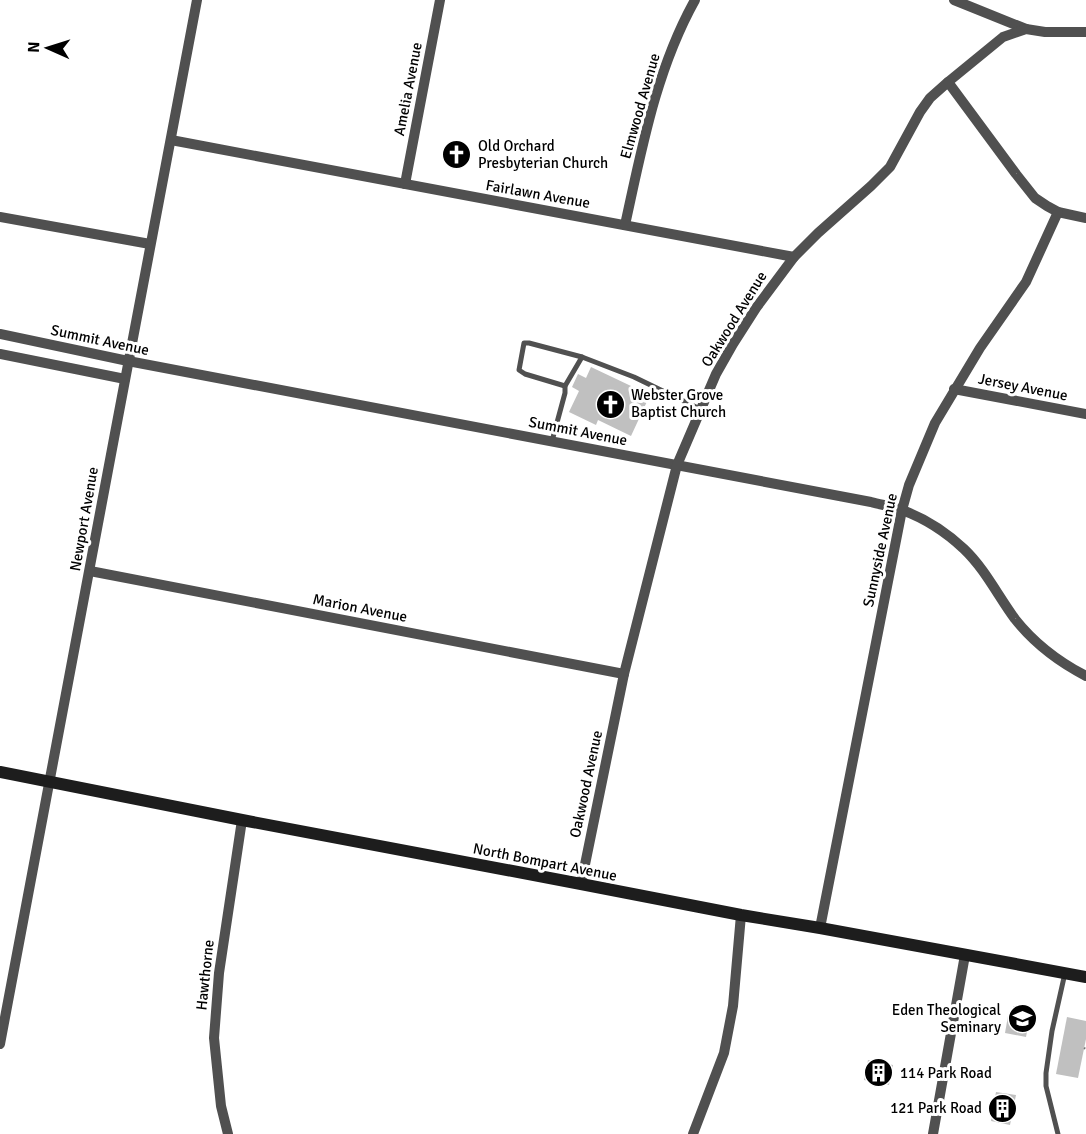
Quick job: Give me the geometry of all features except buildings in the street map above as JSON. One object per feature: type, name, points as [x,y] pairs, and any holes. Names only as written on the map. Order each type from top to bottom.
[{"type":"street","name":"Newport Avenue","points":[[0,1044],[196,0]]},
{"type":"street","name":"Amelia Avenue","points":[[405,184],[440,0]]},
{"type":"street","name":"Elmwood Avenue","points":[[625,225],[658,85],[673,46],[695,0]]},
{"type":"street","points":[[954,0],[1026,29]]},
{"type":"street","name":"Oakwood Avenue","points":[[581,884],[624,674],[677,465],[716,374],[733,344],[756,308],[794,257],[890,166],[930,98],[948,82],[1003,37],[1026,29],[1045,32],[1086,32]]},
{"type":"street","points":[[948,82],[1035,198],[1058,212],[1086,218]]},
{"type":"street","name":"Fairlawn Avenue","points":[[171,140],[794,257]]},
{"type":"street","name":"Sunnyside Avenue","points":[[820,928],[902,510],[909,485],[935,423],[980,348],[1026,282],[1058,212]]},
{"type":"street","points":[[0,217],[150,244]]},
{"type":"street","name":"Summit Avenue","points":[[0,334],[128,361],[871,502],[902,510],[941,530],[964,549],[981,568],[1030,635],[1046,651],[1086,676]]},
{"type":"street","points":[[0,354],[125,379]]},
{"type":"street","name":"Jersey Avenue","points":[[954,389],[1086,414]]},
{"type":"street","name":"Marion Avenue","points":[[90,572],[624,674]]},
{"type":"street","name":"North Bompart Avenue","points":[[0,772],[741,915],[1086,977]]},
{"type":"street","name":"Hawthorne","points":[[228,1134],[221,1106],[214,1038],[219,973],[242,820]]},
{"type":"street","points":[[693,1134],[724,1053],[733,1006],[741,915]]},
{"type":"street","points":[[933,1134],[965,954]]},
{"type":"lane","points":[[565,386],[525,374],[519,370],[524,343],[582,357],[634,377],[700,409]]},
{"type":"lane","points":[[552,441],[565,386],[582,357]]},
{"type":"lane","points":[[1058,1134],[1046,1086],[1046,1072],[1065,973]]},
{"type":"place","name":"Old Orchard Presbyterian Church","points":[[457,155]]},
{"type":"place","name":"Webster Grove Baptist Church","points":[[610,404]]},
{"type":"place","name":"Eden Theological Seminary","points":[[1022,1019]]},
{"type":"place","name":"114 Park Road","points":[[879,1073]]},
{"type":"place","name":"121 Park Road","points":[[1003,1108]]}]
